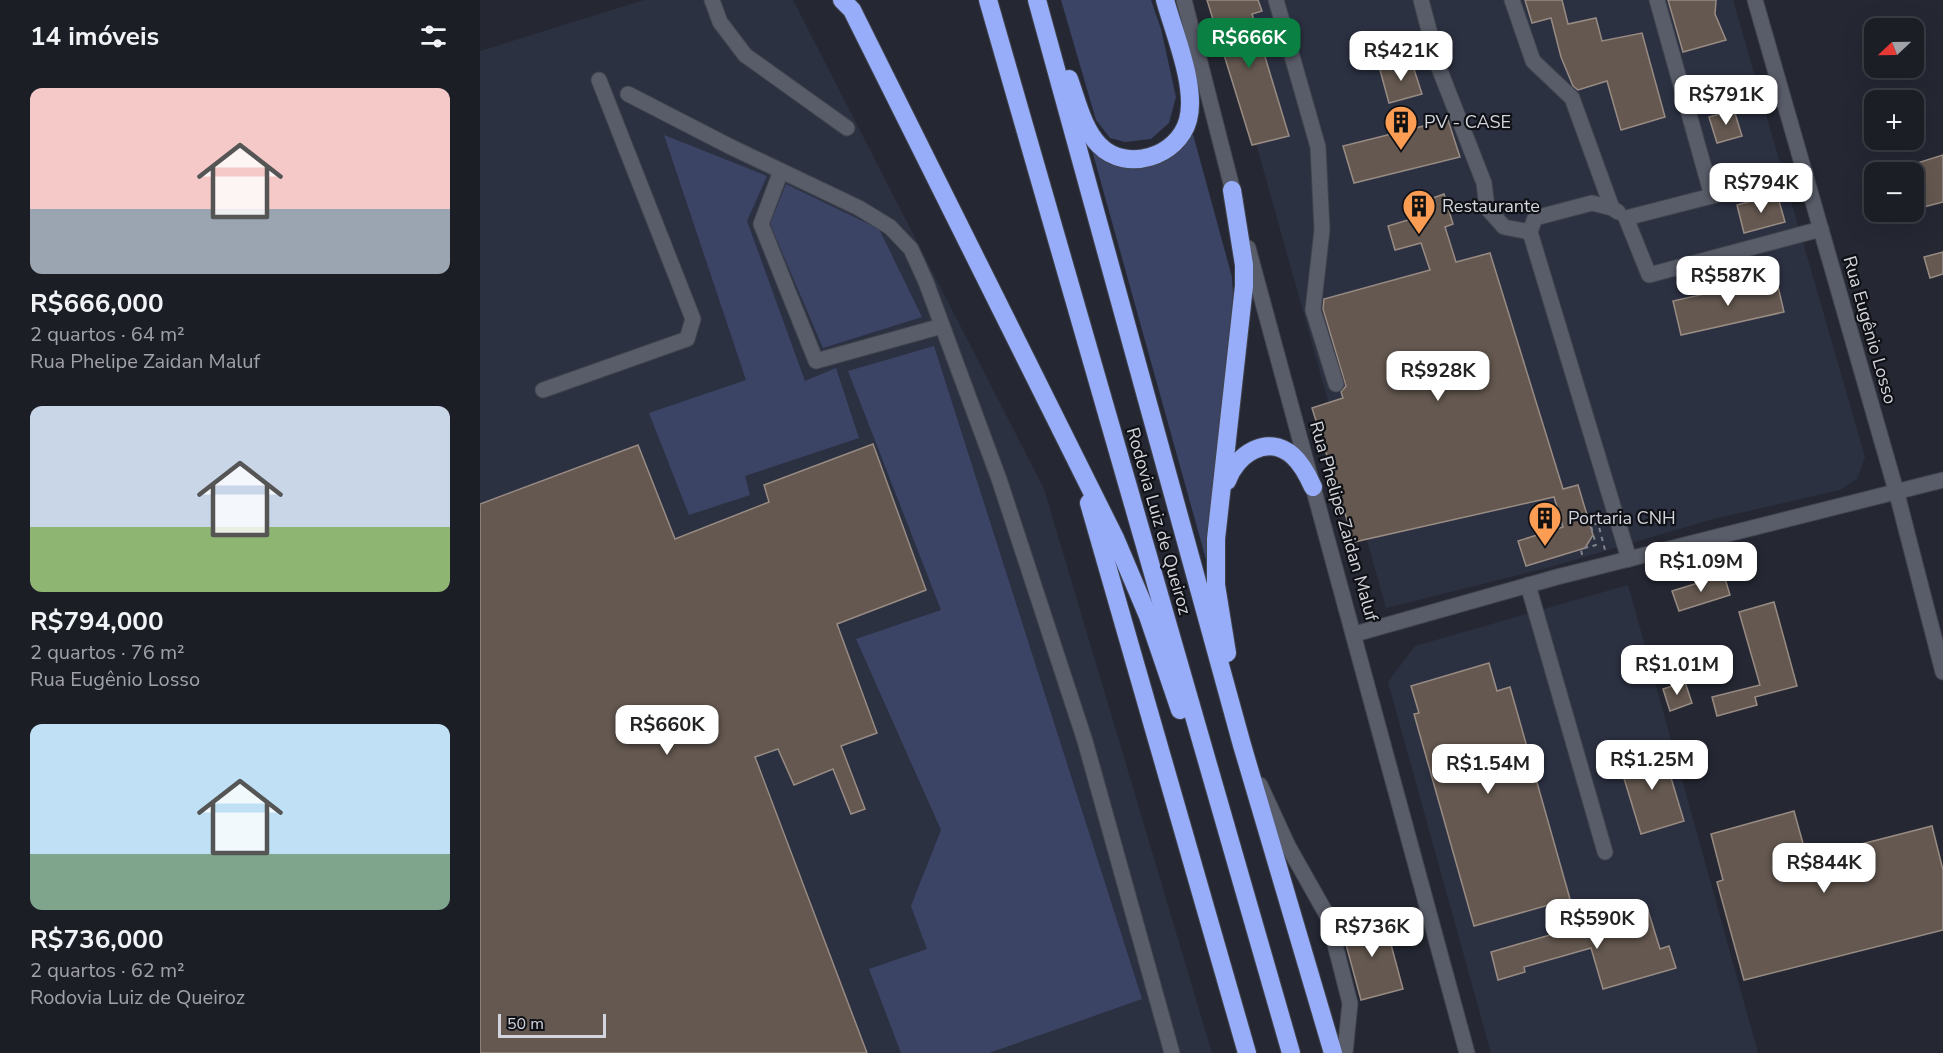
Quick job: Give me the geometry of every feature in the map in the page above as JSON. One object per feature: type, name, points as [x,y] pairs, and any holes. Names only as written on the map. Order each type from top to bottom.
[{"type":"highway","points":[[842,0],[852,10],[1115,538],[1148,616],[1254,926]]},
{"type":"highway","name":"Rodovia Luiz de Queiroz","points":[[988,0],[1290,1053]]},
{"type":"highway","points":[[1038,0],[1089,133],[1112,155],[1127,160],[1159,154],[1182,134],[1188,121],[1191,102],[1188,83],[1165,0]]},
{"type":"highway","name":"Rodovia Luiz de Queiroz","points":[[1038,0],[1242,745],[1333,1053]]},
{"type":"highway","points":[[1232,190],[1244,265],[1244,286],[1216,538],[1216,585],[1242,745]]},
{"type":"highway","points":[[1220,500],[1232,467],[1247,452],[1258,448],[1270,448],[1292,454],[1308,474],[1313,487]]},
{"type":"highway","points":[[1077,461],[1247,1053]]},
{"type":"street","points":[[712,0],[720,22],[745,55],[847,128]]},
{"type":"street","name":"Rua Phelipe Zaidan Maluf","points":[[1184,0],[1232,190],[1355,634],[1467,1053]]},
{"type":"street","points":[[1276,0],[1318,147],[1322,230],[1313,310],[1336,384]]},
{"type":"street","points":[[1421,0],[1439,68],[1484,183],[1487,208],[1504,226],[1530,232]]},
{"type":"street","points":[[1512,0],[1533,61],[1572,98],[1612,208]]},
{"type":"street","points":[[1657,0],[1712,196]]},
{"type":"street","name":"Rua Eugênio Losso","points":[[1755,0],[1897,494],[1943,672]]},
{"type":"street","points":[[543,390],[687,339],[693,320],[599,80]]},
{"type":"street","points":[[628,94],[859,208],[890,227],[911,249],[999,479],[1086,741],[1172,1053]]},
{"type":"street","points":[[781,171],[761,224],[816,361],[942,326]]},
{"type":"street","points":[[1626,218],[1804,172]]},
{"type":"street","points":[[1629,559],[1530,232],[1535,218],[1592,203],[1612,208],[1626,218],[1649,275],[1821,229]]},
{"type":"street","points":[[1355,634],[1608,564],[1897,494],[1943,480]]},
{"type":"street","points":[[1528,585],[1605,852]]},
{"type":"street","points":[[1242,745],[1288,846],[1328,917],[1350,1003],[1345,1053]]},
{"type":"path","points":[[1582,556],[1581,549],[1596,545],[1591,526],[1598,523],[1608,564]]},
{"type":"shaded area","points":[[644,0],[793,0],[1044,489],[1212,1053],[480,1053],[480,51]]},
{"type":"shaded area","points":[[1061,0],[1151,0],[1161,29],[1176,97],[1169,123],[1151,139],[1125,142],[1110,138],[1096,120]]},
{"type":"shaded area","points":[[1216,0],[1733,0],[1865,457],[1857,479],[1840,490],[1713,519],[1554,566],[1386,608]]},
{"type":"shaded area","points":[[1191,127],[1232,277],[1233,294],[1207,563],[1090,143],[1128,164]]},
{"type":"shaded area","points":[[664,135],[767,176],[747,221],[805,381],[836,368],[859,438],[745,476],[750,495],[689,515],[649,413],[746,380]]},
{"type":"shaded area","points":[[786,184],[879,229],[922,317],[823,348],[770,224]]},
{"type":"shaded area","points":[[934,346],[1142,999],[989,1053],[901,1053],[869,969],[927,949],[911,906],[941,830],[856,639],[941,610],[848,371]]},
{"type":"shaded area","points":[[1628,585],[1758,1053],[1491,1053],[1388,682],[1415,646]]},
{"type":"building","points":[[1207,0],[1258,0],[1262,11],[1252,14],[1289,136],[1252,145]]},
{"type":"building","points":[[1525,0],[1562,0],[1568,24],[1596,18],[1602,41],[1642,33],[1665,117],[1621,130],[1607,81],[1578,90],[1573,86],[1561,57],[1551,18],[1532,23]]},
{"type":"building","points":[[1668,0],[1716,0],[1715,14],[1726,40],[1683,52]]},
{"type":"building","points":[[1411,60],[1422,94],[1389,103],[1380,70]]},
{"type":"building","points":[[1734,110],[1742,136],[1717,143],[1709,117]]},
{"type":"building","name":"PV - CASE","points":[[1448,120],[1460,157],[1354,183],[1343,146]]},
{"type":"building","points":[[1943,155],[1943,202],[1924,207],[1924,162],[1920,162]]},
{"type":"building","points":[[1444,194],[1453,224],[1445,227],[1456,262],[1490,253],[1563,489],[1578,485],[1593,535],[1585,548],[1526,566],[1518,541],[1563,527],[1554,497],[1354,542],[1312,408],[1343,398],[1341,392],[1346,386],[1323,309],[1324,299],[1430,270],[1421,243],[1395,250],[1388,226],[1418,217],[1416,204]]},
{"type":"building","points":[[1777,194],[1785,222],[1744,233],[1737,205]]},
{"type":"building","points":[[1943,252],[1943,274],[1930,278],[1924,257]]},
{"type":"building","points":[[1776,278],[1784,312],[1681,335],[1673,301]]},
{"type":"building","points":[[873,444],[926,590],[837,624],[877,733],[841,746],[865,809],[851,814],[833,769],[794,785],[778,749],[755,757],[867,1053],[480,1053],[480,504],[638,445],[675,539],[769,502],[764,485]]},
{"type":"building","points":[[1724,575],[1730,595],[1679,611],[1672,591]]},
{"type":"building","points":[[1774,602],[1797,686],[1755,697],[1757,705],[1717,716],[1712,697],[1760,685],[1739,612]]},
{"type":"building","points":[[1489,663],[1497,691],[1510,687],[1570,899],[1474,926],[1414,714],[1419,713],[1411,686]]},
{"type":"building","points":[[1685,682],[1692,703],[1670,711],[1663,689]]},
{"type":"building","points":[[1662,748],[1684,821],[1641,834],[1619,762]]},
{"type":"building","points":[[1794,811],[1807,858],[1932,826],[1943,870],[1943,930],[1744,980],[1717,882],[1723,880],[1711,834]]},
{"type":"building","points":[[1647,907],[1660,949],[1669,946],[1676,968],[1603,989],[1591,948],[1524,967],[1525,972],[1498,980],[1491,952]]},
{"type":"building","points":[[1383,915],[1403,989],[1361,1000],[1341,926]]},
{"type":"place","name":"PV - CASE","points":[[1401,151]]},
{"type":"place","name":"Restaurante","points":[[1419,235]]},
{"type":"place","name":"Portaria CNH","points":[[1545,547]]}]
